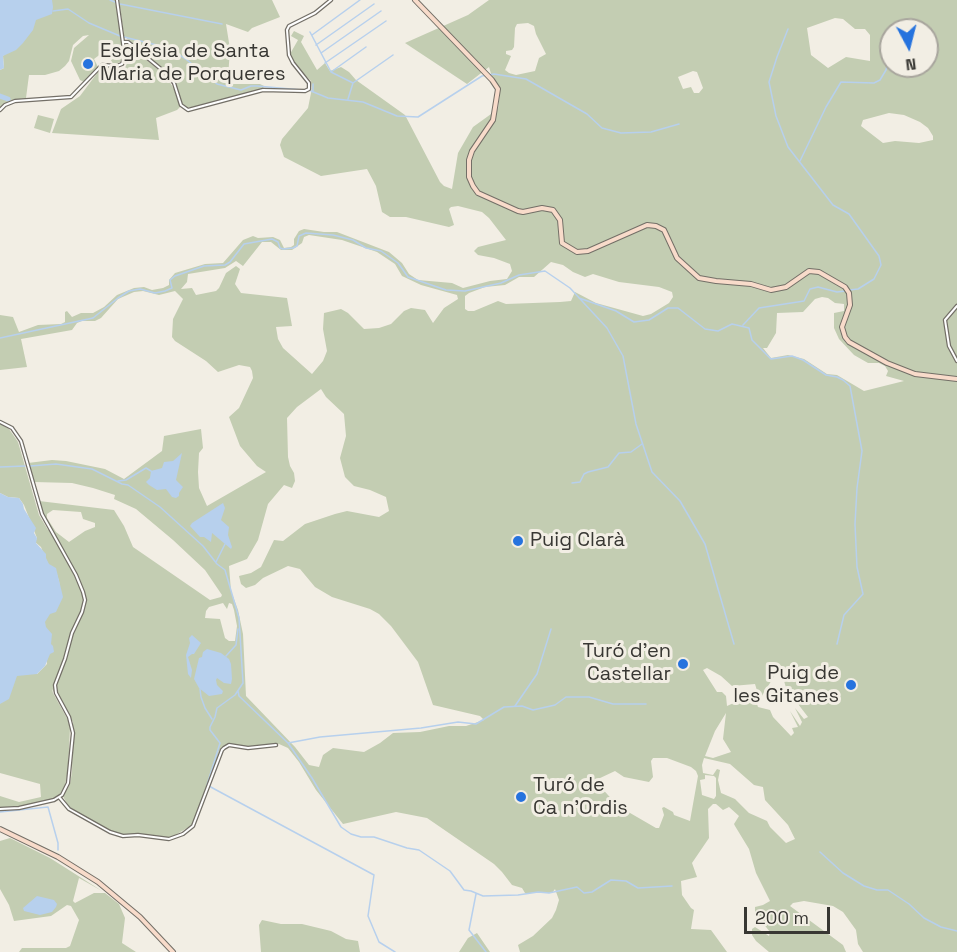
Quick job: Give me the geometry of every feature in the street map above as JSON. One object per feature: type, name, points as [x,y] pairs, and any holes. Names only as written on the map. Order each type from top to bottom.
[{"type":"main road","points":[[415,0],[498,89],[493,120],[472,151],[469,160],[470,177],[478,193],[518,211],[542,208],[554,210],[560,220],[562,243],[577,252],[588,251],[647,225],[664,230],[677,258],[699,278],[751,284],[771,290],[786,287],[809,272],[819,272],[845,287],[849,293],[850,305],[842,327],[849,342],[887,363],[915,374],[957,379]]},
{"type":"main road","points":[[0,829],[58,857],[98,882],[140,917],[173,952]]},
{"type":"street","points":[[0,110],[5,105],[20,100],[71,97],[102,65],[122,64],[125,57],[117,0]]},
{"type":"street","points":[[123,42],[128,42],[167,74],[174,83],[181,105],[188,110],[263,90],[305,91],[309,89],[308,80],[289,55],[287,30],[289,26],[315,13],[331,0]]},
{"type":"street","points":[[957,306],[945,320],[949,346],[957,361]]},
{"type":"street","points":[[0,422],[12,428],[21,441],[42,514],[85,596],[84,606],[72,633],[55,685],[56,693],[69,717],[73,733],[70,777],[59,797],[26,807],[0,809]]},
{"type":"street","points":[[59,797],[69,808],[110,832],[123,836],[138,835],[169,839],[183,834],[193,826],[222,750],[229,746],[248,748],[276,745]]},
{"type":"green space","points":[[47,0],[115,0],[124,56],[122,61],[114,65],[107,54],[102,53],[94,59],[98,67],[84,82],[80,80],[71,61],[74,48],[89,35],[83,36],[73,45],[69,61],[65,66],[59,71],[45,75],[29,75],[26,98],[9,101],[0,107],[0,70],[4,68],[3,56]]},
{"type":"green space","points":[[119,0],[272,0],[280,17],[252,28],[248,32],[226,24],[230,49],[228,78],[230,84],[260,84],[264,86],[263,89],[197,107],[185,107],[182,105],[175,82],[168,73],[124,36]]},
{"type":"green space","points":[[489,0],[957,0],[957,952],[863,952],[858,944],[856,930],[843,912],[833,906],[804,901],[793,903],[790,906],[843,945],[846,952],[769,952],[752,935],[752,929],[755,927],[769,936],[770,932],[755,913],[755,907],[770,901],[756,873],[749,849],[734,824],[739,816],[729,807],[723,810],[713,804],[708,809],[709,838],[692,863],[697,877],[681,881],[682,895],[694,910],[691,929],[711,930],[727,952],[520,952],[518,945],[533,936],[552,918],[559,900],[555,889],[552,893],[525,893],[522,888],[512,885],[494,864],[427,818],[396,812],[343,824],[316,790],[288,748],[279,744],[227,746],[219,751],[210,783],[192,825],[172,837],[165,839],[120,835],[106,831],[74,814],[63,796],[70,784],[72,772],[73,722],[52,689],[70,728],[65,785],[60,795],[50,800],[19,807],[0,808],[0,796],[19,802],[41,797],[40,784],[0,773],[0,701],[18,673],[37,674],[47,664],[44,621],[60,592],[56,572],[48,565],[41,547],[35,542],[37,538],[24,505],[19,498],[8,497],[0,493],[0,424],[9,429],[18,442],[39,515],[48,530],[52,531],[39,501],[114,510],[133,547],[210,600],[222,595],[205,570],[136,509],[114,499],[115,495],[93,488],[72,483],[34,482],[28,463],[66,461],[105,469],[124,479],[162,451],[164,436],[201,429],[203,448],[199,453],[199,488],[207,506],[266,472],[257,466],[240,446],[229,417],[239,408],[253,378],[250,367],[239,365],[218,372],[206,361],[175,341],[172,337],[173,319],[183,299],[175,291],[159,295],[143,291],[134,292],[118,299],[101,318],[95,321],[82,321],[77,323],[72,330],[21,339],[27,367],[0,370],[0,315],[13,317],[19,332],[38,325],[61,324],[65,322],[67,311],[72,317],[81,313],[93,313],[117,295],[134,288],[144,287],[152,290],[163,288],[169,285],[169,280],[175,273],[205,264],[223,263],[243,240],[253,236],[273,237],[280,240],[284,248],[294,245],[294,239],[299,231],[304,229],[337,232],[389,252],[402,263],[409,274],[418,280],[452,283],[463,288],[507,279],[512,271],[510,264],[478,255],[474,251],[478,247],[506,240],[482,212],[458,206],[451,207],[449,209],[454,225],[449,227],[406,217],[390,217],[382,212],[376,186],[367,169],[321,176],[284,157],[280,145],[282,139],[308,108],[312,88],[311,81],[294,63],[290,54],[298,40],[291,36],[294,31],[304,36],[301,42],[317,70],[325,63],[330,71],[341,67],[405,115],[440,182],[452,189],[458,153],[473,127],[498,109],[499,87],[489,67],[467,84],[405,43],[468,15]],"holes":[[[835,18],[843,19],[855,29],[865,29],[870,35],[870,61],[846,57],[828,68],[811,55],[807,28]],[[528,23],[534,26],[546,54],[539,58],[535,71],[516,75],[505,70],[511,56],[506,54],[506,51],[514,47],[517,24]],[[693,71],[697,72],[703,88],[699,93],[694,93],[691,87],[683,89],[678,77]],[[889,113],[904,115],[928,128],[933,140],[919,143],[895,141],[883,143],[861,126],[863,120]],[[309,235],[342,240],[377,252],[395,264],[402,276],[421,285],[457,295],[458,299],[444,308],[433,323],[425,310],[411,308],[404,311],[391,324],[364,329],[341,309],[324,313],[323,329],[327,351],[323,361],[312,374],[283,348],[278,339],[276,327],[292,326],[287,298],[241,293],[235,284],[240,269],[236,266],[226,273],[216,291],[196,295],[192,288],[181,289],[187,282],[188,274],[225,268],[236,261],[243,266],[262,242],[271,242],[281,250],[292,250],[302,243],[304,237]],[[551,262],[563,265],[585,277],[593,274],[619,282],[659,287],[672,292],[673,297],[669,303],[643,316],[596,303],[575,292],[571,301],[506,304],[498,301],[474,311],[465,309],[465,296],[469,293],[485,287],[505,285],[519,277],[534,277]],[[822,297],[844,304],[844,311],[834,313],[834,328],[839,339],[854,355],[868,363],[879,363],[885,366],[888,371],[886,376],[904,381],[864,391],[837,375],[827,374],[804,359],[788,355],[771,358],[763,348],[767,348],[776,333],[777,313],[803,312],[815,299]],[[321,389],[344,414],[346,436],[340,458],[345,477],[354,486],[386,497],[389,511],[379,517],[347,511],[305,524],[283,541],[274,540],[261,567],[239,576],[241,584],[246,588],[255,585],[263,578],[288,566],[300,569],[315,587],[332,597],[370,609],[391,626],[418,662],[433,705],[480,716],[484,720],[466,726],[393,733],[364,752],[333,748],[323,755],[319,767],[309,765],[246,696],[243,634],[231,591],[229,566],[247,559],[258,540],[268,504],[284,485],[292,488],[295,481],[288,457],[287,418],[297,407]],[[53,510],[81,512],[83,519],[95,523],[95,527],[69,542],[56,532],[47,514]],[[223,603],[227,609],[229,603],[232,604],[237,626],[235,641],[225,638],[220,619],[205,618],[209,607]],[[707,668],[732,686],[755,684],[759,697],[753,701],[736,702],[727,706],[726,696],[722,692],[717,692],[703,670]],[[778,670],[782,674],[789,698],[798,704],[808,717],[804,719],[795,708],[802,722],[800,726],[790,711],[798,727],[792,728],[794,733],[791,736],[773,717],[770,710],[758,707],[757,704]],[[726,713],[723,739],[731,752],[713,758],[705,756],[715,731]],[[653,758],[667,758],[696,771],[698,776],[690,821],[674,815],[664,807],[662,808],[664,815],[659,828],[656,828],[618,806],[597,783],[598,779],[615,771],[624,777],[649,782],[653,777],[651,761]],[[704,758],[730,764],[754,785],[763,787],[765,800],[788,825],[795,839],[786,843],[767,821],[749,813],[735,799],[721,793],[718,780],[720,770],[717,769],[713,775],[703,773]],[[705,775],[716,778],[714,799],[702,795],[700,780],[705,779]]]},
{"type":"green space","points":[[128,45],[166,76],[174,89],[180,107],[156,118],[159,140],[52,133],[61,109],[80,96],[103,66],[124,70],[129,59]]},
{"type":"green space","points":[[38,115],[54,119],[50,133],[34,128]]},
{"type":"green space","points":[[10,838],[50,858],[102,891],[79,878],[73,901],[75,903],[94,893],[105,893],[119,904],[125,918],[122,943],[136,952],[19,952],[22,948],[66,948],[70,946],[79,920],[71,906],[67,905],[51,916],[14,921],[9,905],[0,889],[0,841]]},
{"type":"green space","points":[[262,920],[281,924],[302,924],[331,931],[346,939],[358,941],[360,952],[261,952],[259,925]]},
{"type":"green space","points":[[477,933],[490,952],[459,952],[468,938]]},
{"type":"water","points":[[0,0],[52,0],[53,7],[52,14],[36,20],[33,30],[16,50],[3,56],[4,68],[0,70]]},
{"type":"water","points":[[182,453],[176,480],[183,487],[179,496],[172,497],[166,489],[157,490],[146,482],[150,478],[151,471],[162,468],[164,462],[173,461]]},
{"type":"water","points":[[0,493],[8,497],[19,498],[23,504],[36,528],[34,533],[37,538],[36,543],[46,554],[49,564],[56,568],[63,597],[56,612],[50,614],[45,622],[52,634],[51,644],[54,652],[50,654],[45,666],[37,674],[17,676],[9,699],[0,704]]},
{"type":"water","points":[[223,503],[225,508],[221,520],[229,527],[231,549],[212,533],[211,542],[200,537],[190,526]]},
{"type":"water","points":[[192,635],[201,643],[194,654],[188,657],[192,670],[191,678],[188,674],[186,655],[190,643],[189,638]]},
{"type":"water","points":[[207,649],[221,653],[229,659],[231,664],[231,684],[224,683],[217,678],[216,680],[217,685],[223,691],[222,694],[209,696],[199,688],[194,679],[199,658]]},
{"type":"water","points":[[37,896],[54,900],[56,907],[52,912],[40,915],[24,911],[23,908]]},
{"type":"waterway","points":[[110,0],[120,4],[222,24]]},
{"type":"waterway","points":[[312,35],[360,0]]},
{"type":"waterway","points":[[316,45],[374,4]]},
{"type":"waterway","points":[[53,11],[68,9],[89,23],[120,36]]},
{"type":"waterway","points":[[321,53],[381,11]]},
{"type":"waterway","points":[[325,63],[386,21]]},
{"type":"waterway","points":[[788,29],[769,82],[776,116],[788,147],[833,205],[849,214],[879,256],[881,265],[874,279],[858,289],[849,290]]},
{"type":"waterway","points":[[310,32],[331,72],[353,83],[348,99]]},
{"type":"waterway","points":[[124,37],[169,48],[217,84],[241,90],[251,86],[302,90]]},
{"type":"waterway","points":[[331,72],[366,47]]},
{"type":"waterway","points":[[353,83],[393,55]]},
{"type":"waterway","points":[[311,91],[328,98],[363,102],[397,116],[418,117],[482,76],[494,74],[526,79],[587,114],[602,128],[621,133],[651,132],[679,124]]},
{"type":"waterway","points":[[800,161],[841,82],[874,83],[881,78]]},
{"type":"waterway","points":[[313,84],[313,92]]},
{"type":"waterway","points":[[0,96],[8,99]]},
{"type":"waterway","points":[[0,338],[93,318],[129,291],[140,289],[155,293],[165,291],[172,288],[170,280],[175,276],[204,266],[225,265],[244,244],[272,239],[278,242],[280,248],[293,248],[297,246],[299,236],[306,233],[333,235],[353,240],[366,248],[381,251],[398,263],[408,277],[446,290],[465,291],[501,283],[519,275],[545,271],[570,288],[607,328],[623,356],[636,424],[652,472],[680,501],[705,544],[734,644]]},
{"type":"waterway","points":[[743,325],[759,308],[804,301],[810,289],[818,287],[837,292],[845,291]]},
{"type":"waterway","points":[[579,298],[616,311],[634,322],[649,320],[668,308],[678,308],[705,329],[718,331],[732,324],[749,328],[752,340],[771,359],[792,356],[803,360],[826,375],[843,380],[850,386],[862,451],[855,524],[857,567],[863,594],[844,615],[837,644]]},
{"type":"waterway","points":[[572,483],[580,482],[584,474],[588,472],[608,467],[619,453],[631,452],[642,444]]},
{"type":"waterway","points":[[30,466],[56,464],[92,469],[128,485],[160,507],[203,546],[217,564],[225,570],[239,618],[243,683],[235,695],[217,708],[210,727],[220,743],[207,785],[374,875],[368,916],[379,942],[395,952]]},
{"type":"waterway","points":[[0,467],[25,466]]},
{"type":"waterway","points":[[118,481],[126,480],[146,468],[151,471]]},
{"type":"waterway","points":[[216,562],[225,544]]},
{"type":"waterway","points":[[226,656],[236,645],[238,629]]},
{"type":"waterway","points":[[515,706],[537,674],[551,629]]},
{"type":"waterway","points":[[200,689],[205,708],[212,719]]},
{"type":"waterway","points":[[238,691],[239,696],[288,743],[320,737],[421,728],[458,722],[476,724],[504,707],[522,706],[533,710],[555,705],[566,697],[589,697],[613,704],[646,704]]},
{"type":"waterway","points":[[288,743],[341,827],[361,837],[374,837],[419,850],[450,871],[464,890],[483,896],[549,893],[577,887],[584,893],[592,892],[611,880],[626,881],[638,888],[672,886]]},
{"type":"waterway","points":[[0,812],[48,807],[58,850]]},
{"type":"waterway","points":[[820,852],[843,873],[864,886],[877,890],[888,890],[909,904],[924,918],[941,927],[957,931]]},
{"type":"waterway","points":[[476,894],[469,930],[486,952]]},
{"type":"place","name":"Església de Santa Maria de Porqueres","points":[[88,64]]},
{"type":"place","name":"Puig Clarà","points":[[518,541]]},
{"type":"place","name":"Turó d'en Castellar","points":[[683,664]]},
{"type":"place","name":"Puig de les Gitanes","points":[[851,685]]},
{"type":"place","name":"Turó de Ca n'Ordis","points":[[521,797]]}]
